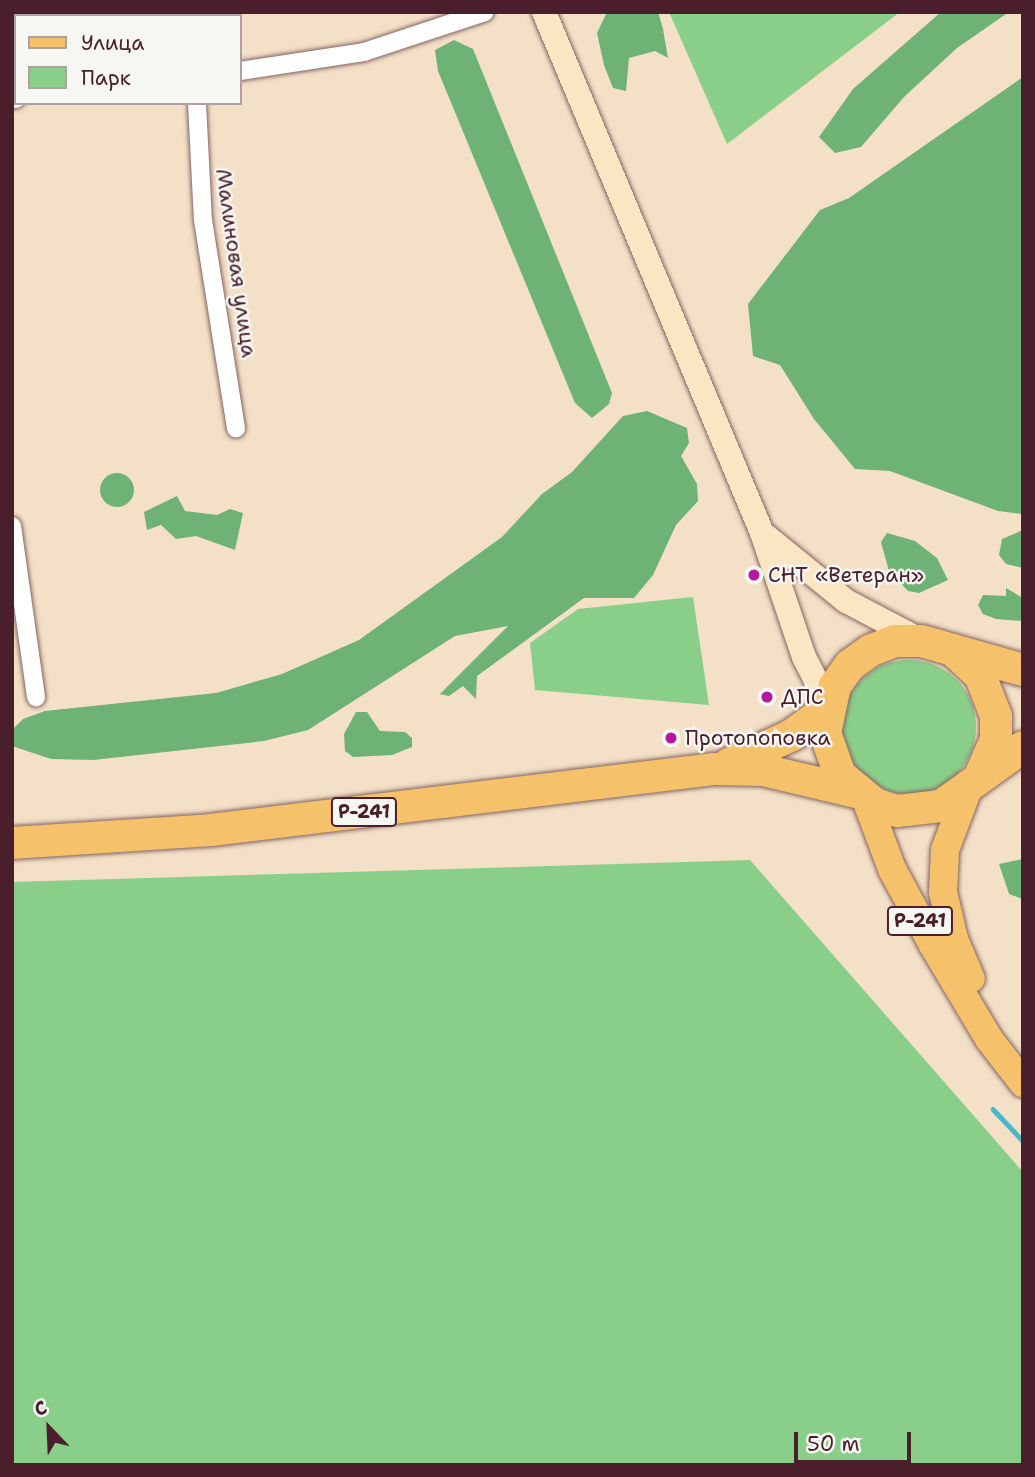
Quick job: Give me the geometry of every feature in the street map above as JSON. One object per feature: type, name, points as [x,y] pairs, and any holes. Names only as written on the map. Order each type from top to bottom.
[{"type":"highway","name":"Р-241","points":[[715,769],[783,740],[827,707],[850,665],[871,650],[895,641],[933,644],[1023,670]]},
{"type":"highway","points":[[933,644],[965,659],[991,695],[996,739],[973,784]]},
{"type":"highway","points":[[827,707],[830,755],[860,794]]},
{"type":"highway","name":"Р-241","points":[[12,843],[211,830],[715,769],[763,770],[860,794],[897,811],[919,811],[942,806],[1023,747]]},
{"type":"main road","points":[[544,12],[762,533],[804,657],[827,707]]},
{"type":"main road","points":[[762,533],[846,601],[933,644]]},
{"type":"main road","name":"Р-241","points":[[973,784],[946,850],[943,892],[954,939],[989,1039]]},
{"type":"main road","name":"Р-241","points":[[860,794],[892,869],[989,1039]]},
{"type":"main road","points":[[989,1039],[1023,1083]]},
{"type":"street","points":[[242,71],[363,51],[485,12]]},
{"type":"street","name":"Малиновая улица","points":[[197,105],[203,220],[236,428]]},
{"type":"street","points":[[12,526],[36,697]]},
{"type":"green space","points":[[607,12],[658,12],[663,29],[668,58],[655,51],[629,58],[626,91],[613,88],[604,65],[597,33]]},
{"type":"green space","points":[[669,12],[900,12],[727,144]]},
{"type":"green space","points":[[941,12],[1009,12],[957,48],[904,97],[861,147],[835,153],[819,137],[853,89]]},
{"type":"green space","points":[[454,40],[473,49],[612,393],[609,404],[592,418],[575,403],[438,71],[435,50]]},
{"type":"green space","points":[[1023,77],[1023,514],[998,511],[890,471],[855,469],[814,419],[780,365],[753,356],[748,304],[820,210],[849,198]]},
{"type":"green space","points":[[647,411],[687,428],[689,443],[681,456],[697,484],[698,501],[676,525],[653,575],[634,598],[584,598],[477,676],[476,699],[463,686],[449,696],[440,694],[508,626],[455,636],[308,730],[264,741],[93,760],[51,759],[12,746],[12,730],[23,719],[45,711],[216,693],[282,674],[359,640],[502,537],[542,494],[572,472],[623,416]]},
{"type":"green space","points":[[117,473],[129,478],[134,490],[129,502],[117,507],[105,502],[100,490],[105,478]]},
{"type":"green space","points":[[177,496],[185,511],[217,515],[230,509],[243,513],[235,550],[196,536],[176,539],[161,525],[147,530],[144,512]]},
{"type":"green space","points":[[1023,530],[1023,568],[1006,564],[999,555],[1002,539]]},
{"type":"green space","points":[[887,533],[915,541],[937,558],[948,580],[919,593],[908,591],[889,571],[881,542]]},
{"type":"green space","points":[[1006,588],[1023,598],[1023,621],[996,619],[983,614],[978,605],[983,595],[1006,596]]},
{"type":"green space","points":[[693,597],[709,705],[535,690],[530,643],[578,609]]},
{"type":"green space","points":[[909,660],[934,665],[956,680],[971,702],[976,727],[971,752],[956,774],[934,789],[909,794],[884,789],[862,774],[847,752],[842,727],[847,702],[862,680],[884,665]]},
{"type":"green space","points":[[356,712],[367,712],[380,731],[405,732],[412,738],[412,747],[392,755],[353,757],[345,751],[344,734]]},
{"type":"green space","points":[[1023,859],[1023,899],[1009,894],[999,864]]},
{"type":"green space","points":[[750,860],[1023,1172],[1023,1465],[12,1465],[12,882]]},
{"type":"waterway","points":[[993,1109],[1023,1141]]},
{"type":"place","name":"СНТ «Ветеран»","points":[[754,575]]},
{"type":"place","name":"ДПС","points":[[767,697]]},
{"type":"place","name":"Протопоповка","points":[[671,738]]}]
